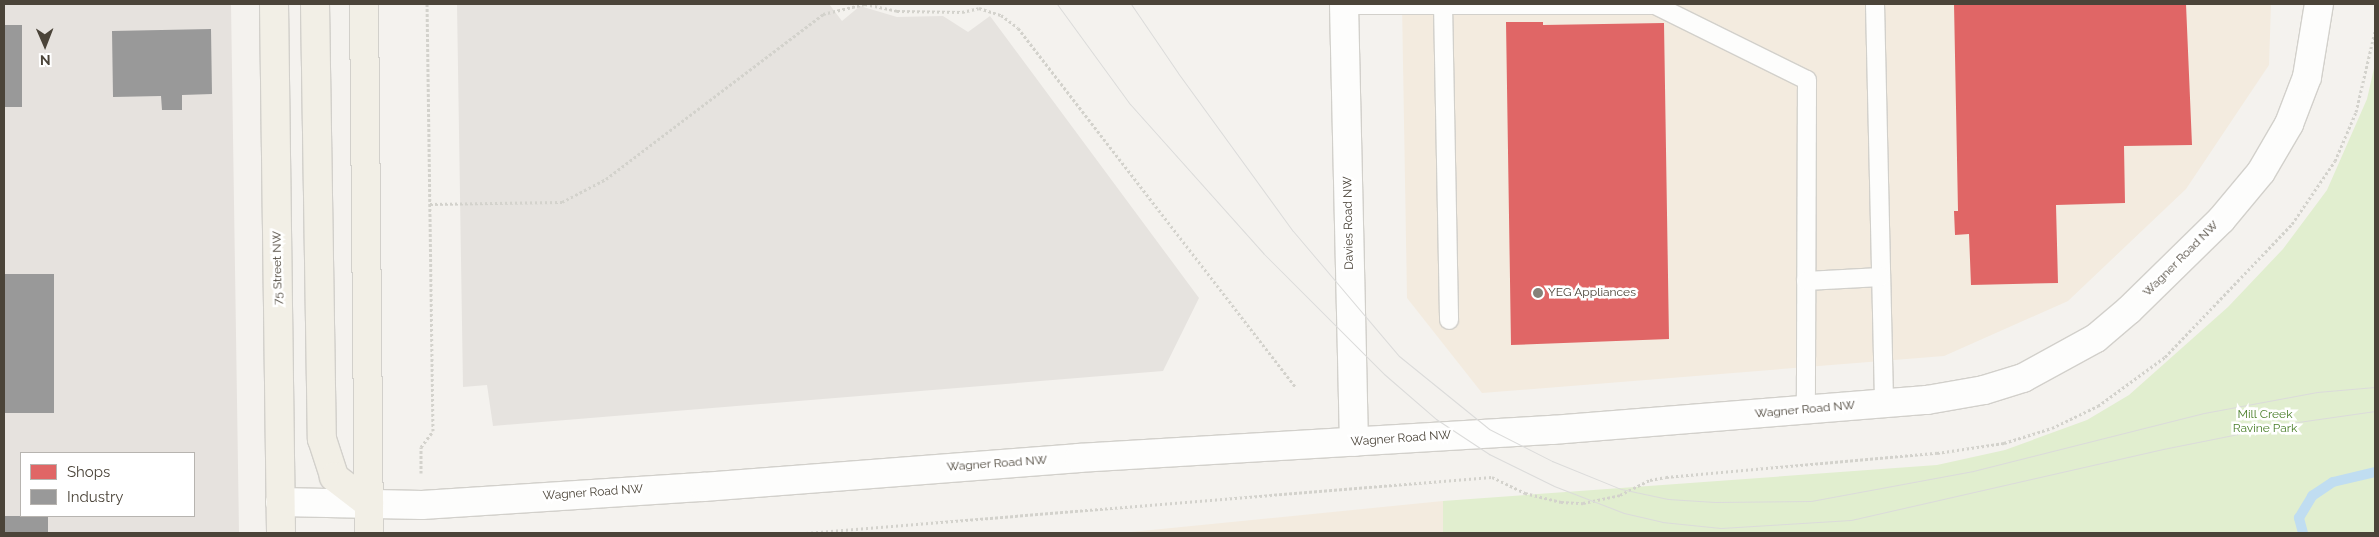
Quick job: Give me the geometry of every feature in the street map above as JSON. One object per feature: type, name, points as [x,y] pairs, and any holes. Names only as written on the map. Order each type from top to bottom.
[{"type":"main road","name":"75 Street NW","points":[[274,4],[281,533]]},
{"type":"main road","points":[[316,4],[322,438],[334,477],[369,504]]},
{"type":"main road","points":[[364,4],[369,533]]},
{"type":"main road","points":[[280,502],[301,533]]},
{"type":"street","name":"Wagner Road NW","points":[[280,502],[422,505],[906,470],[1354,442],[1806,410],[1884,404],[1984,390],[2023,378],[2096,338],[2129,310],[2221,220],[2261,172],[2289,124],[2307,78],[2319,4]]},
{"type":"street","name":"Davies Road NW","points":[[1344,5],[1354,442]]},
{"type":"lane","points":[[1875,4],[1884,404]]},
{"type":"lane","points":[[1344,5],[1655,5],[1807,80],[1806,410]]},
{"type":"lane","points":[[1444,5],[1449,320]]},
{"type":"lane","points":[[1806,281],[1881,277]]},
{"type":"path","points":[[421,447],[433,431],[427,4]]},
{"type":"path","points":[[430,204],[562,202],[606,179],[823,14],[865,4],[897,11],[962,12],[979,8],[1000,15],[1018,28],[1295,386]]},
{"type":"path","points":[[806,533],[1492,478],[1525,493],[1560,502],[1583,503],[1620,495],[1650,480],[1666,477],[1797,465]]},
{"type":"shaded area","points":[[4,4],[231,4],[239,532],[4,533]]},
{"type":"shaded area","points":[[457,4],[829,4],[842,21],[860,6],[897,17],[943,16],[968,32],[990,16],[1199,298],[1163,371],[493,426],[487,385],[463,387]]},
{"type":"shaded area","points":[[1402,4],[2271,4],[2269,65],[2186,189],[2068,301],[1944,356],[1482,393],[1407,298]]},
{"type":"shaded area","points":[[1443,501],[1443,533],[1121,533]]},
{"type":"green space","name":"Mill Creek Ravine Park","points":[[2375,64],[2375,533],[1443,533],[1443,501],[1937,465],[2005,450],[2087,420],[2129,395],[2228,307],[2283,249],[2327,190],[2367,99]]},
{"type":"building: Shops","points":[[1954,4],[2186,4],[2192,145],[2124,146],[2125,203],[2056,205],[2058,283],[1971,285],[1969,234],[1955,235],[1954,211],[1958,211]]},
{"type":"building: Shops","points":[[1506,22],[1543,22],[1543,25],[1664,23],[1669,339],[1511,345]]},
{"type":"building: Industry","points":[[4,25],[22,25],[22,107],[4,107]]},
{"type":"building: Industry","points":[[211,29],[212,94],[182,95],[182,110],[162,110],[161,96],[113,97],[112,31]]},
{"type":"building: Industry","points":[[4,274],[54,274],[54,413],[4,413]]},
{"type":"building: Industry","points":[[4,516],[48,517],[48,533],[4,533]]},
{"type":"waterway","points":[[2303,533],[2299,518],[2312,496],[2333,482],[2375,472]]},
{"type":"tram line","points":[[1057,4],[1130,104],[1263,253],[1384,374],[1436,419],[1489,454],[1554,486],[1624,513],[1662,522],[1721,528],[1851,520],[2163,449],[2298,422],[2375,411]]},
{"type":"tram line","points":[[1131,4],[1178,73],[1293,231],[1399,356],[1489,429],[1552,461],[1621,489],[1668,499],[1715,502],[1811,501],[1973,471],[2204,413],[2317,392],[2375,387]]},
{"type":"place","name":"YEG Appliances","points":[[1538,293]]}]
